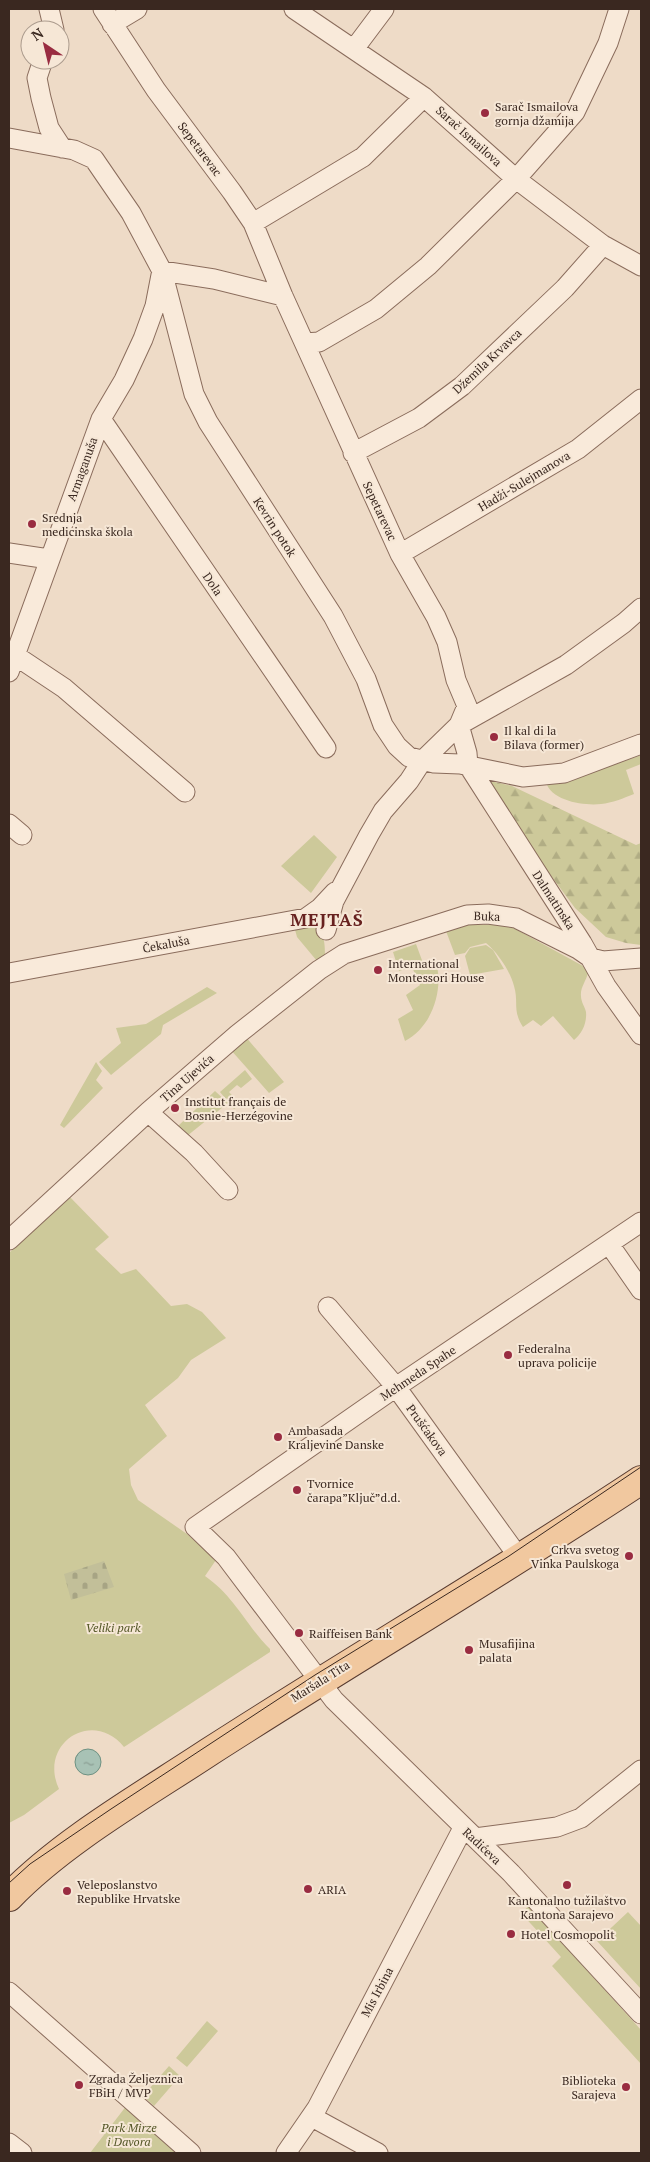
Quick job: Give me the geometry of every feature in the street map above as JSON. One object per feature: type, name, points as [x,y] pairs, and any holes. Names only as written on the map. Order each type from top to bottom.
[{"type":"main road","name":"Maršala Tita","points":[[15,1888],[110,1817],[318,1682],[520,1559],[641,1480]]},
{"type":"street","points":[[107,16],[137,9]]},
{"type":"street","name":"Sarač Ismailova","points":[[294,9],[424,96],[516,179],[603,245],[641,266]]},
{"type":"street","points":[[354,49],[384,9]]},
{"type":"street","points":[[305,343],[320,342],[376,308],[428,266],[516,179],[575,112],[608,42],[619,9]]},
{"type":"street","name":"Sepetarevac","points":[[107,16],[156,90],[253,223],[283,296],[353,453],[400,554],[436,617],[446,642],[456,680],[467,706],[459,725]]},
{"type":"street","points":[[40,70],[37,78],[49,128],[62,148]]},
{"type":"street","points":[[253,223],[363,157],[424,96]]},
{"type":"street","name":"Kevrin potok","points":[[9,138],[74,150],[94,160],[131,213],[162,271],[194,394],[208,422],[333,616],[366,679],[383,725],[397,746],[409,757],[422,760]]},
{"type":"street","name":"Džemila Krvavca","points":[[353,453],[419,418],[462,386],[565,288],[603,245]]},
{"type":"street","points":[[162,271],[214,279],[283,296]]},
{"type":"street","name":"Armaganuša","points":[[12,664],[101,419],[124,380],[143,339],[155,306],[162,271]]},
{"type":"street","name":"Hadži-Sulejmanova","points":[[400,554],[578,449],[641,398]]},
{"type":"street","name":"Dola","points":[[101,419],[326,748]]},
{"type":"street","points":[[9,554],[49,559]]},
{"type":"street","points":[[326,930],[334,901],[383,811],[409,781],[422,760],[459,725],[566,665],[641,608]]},
{"type":"street","points":[[12,664],[64,688],[185,792]]},
{"type":"street","points":[[459,725],[468,753],[468,765]]},
{"type":"street","points":[[422,760],[468,765],[483,776],[523,777],[564,773],[641,744]]},
{"type":"street","name":"Dalmatinska","points":[[483,776],[606,986],[641,1035]]},
{"type":"street","points":[[330,962],[328,934],[315,920],[313,913],[346,881]]},
{"type":"street","name":"Čekaluša","points":[[9,973],[313,913]]},
{"type":"street","name":"Buka","points":[[330,962],[344,954],[372,944],[467,915],[488,914],[516,918],[578,949],[591,958],[603,961],[641,958]]},
{"type":"street","name":"Tina Ujevića","points":[[9,1240],[148,1112],[238,1034],[330,962]]},
{"type":"street","points":[[148,1112],[194,1153],[228,1190]]},
{"type":"street","name":"Mehmeda Spahe","points":[[195,1527],[396,1387],[641,1222]]},
{"type":"street","points":[[609,1244],[641,1290]]},
{"type":"street","name":"Prušćakova","points":[[328,1306],[396,1387],[520,1559]]},
{"type":"street","name":"Radićeva","points":[[195,1527],[226,1557],[275,1620],[318,1682],[334,1700],[511,1873],[641,2014]]},
{"type":"street","points":[[469,1833],[556,1827],[581,1818],[641,1770]]},
{"type":"street","name":"Mis Irbina","points":[[286,2153],[312,2117],[469,1833]]},
{"type":"street","points":[[9,1992],[191,2153]]},
{"type":"street","points":[[312,2117],[378,2153]]},
{"type":"street","points":[[9,2143],[22,2153]]},
{"type":"green space","points":[[641,755],[641,764],[626,770],[634,794],[614,801],[586,804],[569,801],[554,794],[546,782],[583,775]]},
{"type":"green space","points":[[486,780],[512,786],[636,845],[641,843],[641,945],[606,937],[575,908],[496,802]]},
{"type":"green space","points":[[314,835],[337,857],[311,893],[281,866]]},
{"type":"green space","points":[[308,923],[320,931],[324,939],[325,954],[317,961],[297,937],[294,926]]},
{"type":"green space","points":[[506,924],[583,966],[588,973],[581,993],[586,1020],[582,1031],[574,1040],[553,1016],[541,1026],[533,1020],[523,1027],[518,1016],[512,980],[507,968],[499,957],[486,943],[470,947],[465,953],[455,955],[446,931],[468,925]]},
{"type":"green space","points":[[416,944],[423,963],[436,962],[438,973],[437,996],[434,1007],[422,1027],[405,1041],[398,1019],[413,1010],[406,995],[420,985],[412,967],[399,971],[393,952]]},
{"type":"green space","points":[[486,945],[493,950],[504,969],[470,975],[465,956],[470,948]]},
{"type":"green space","points":[[207,987],[217,993],[163,1025],[161,1034],[111,1075],[99,1062],[121,1043],[116,1028],[146,1024]]},
{"type":"green space","points":[[245,1036],[284,1082],[269,1093],[230,1049]]},
{"type":"green space","points":[[96,1062],[102,1071],[96,1080],[103,1088],[64,1128],[60,1125]]},
{"type":"green space","points":[[245,1070],[252,1079],[241,1088],[237,1085],[229,1092],[238,1102],[242,1099],[244,1102],[234,1109],[220,1092]]},
{"type":"green space","points":[[215,1091],[228,1103],[187,1136],[178,1126]]},
{"type":"green space","name":"Veliki park","points":[[68,1195],[109,1237],[95,1249],[121,1274],[136,1269],[171,1306],[187,1304],[202,1312],[226,1338],[191,1360],[178,1378],[145,1405],[167,1436],[129,1469],[131,1485],[138,1500],[187,1534],[216,1560],[205,1576],[232,1602],[270,1649],[270,1652],[124,1747],[111,1736],[97,1731],[84,1731],[72,1737],[62,1746],[56,1758],[54,1773],[59,1789],[24,1815],[9,1823],[9,1253]]},
{"type":"green space","points":[[104,1561],[114,1587],[71,1600],[64,1574]]},
{"type":"green space","points":[[529,1906],[641,2030],[641,2064],[552,1966],[561,1957],[521,1913]]},
{"type":"green space","points":[[628,1912],[641,1926],[641,1989],[597,1941]]},
{"type":"green space","points":[[207,2021],[218,2031],[187,2067],[176,2058]]},
{"type":"green space","points":[[169,2066],[180,2076],[154,2106],[143,2096]]},
{"type":"green space","name":"Park Mirze i Davora","points":[[127,2105],[181,2153],[90,2153]]},
{"type":"water","points":[[88,1749],[97,1753],[101,1762],[97,1771],[88,1775],[79,1771],[75,1762],[79,1753]]},
{"type":"tram line","points":[[9,1883],[30,1864],[111,1809],[315,1675],[509,1556],[641,1467]]},
{"type":"place","name":"Sarač Ismailova gornja džamija","points":[[485,113]]},
{"type":"place","name":"Srednja medicinska škola","points":[[32,524]]},
{"type":"place","name":"Il kal di la Bilava (former)","points":[[494,737]]},
{"type":"place","name":"International Montessori House","points":[[378,970]]},
{"type":"place","name":"Institut français de Bosnie-Herzégovine","points":[[175,1108]]},
{"type":"place","name":"Federalna uprava policije","points":[[508,1355]]},
{"type":"place","name":"Ambasada Kraljevine Danske","points":[[278,1437]]},
{"type":"place","name":"Tvornice čarapa”Ključ”d.d.","points":[[297,1490]]},
{"type":"place","name":"Crkva svetog Vinka Paulskoga","points":[[629,1556]]},
{"type":"place","name":"Raiffeisen Bank","points":[[299,1633]]},
{"type":"place","name":"Musafijina palata","points":[[469,1650]]},
{"type":"place","name":"Kantonalno tužilaštvo Kantona Sarajevo","points":[[567,1885]]},
{"type":"place","name":"ARIA","points":[[308,1889]]},
{"type":"place","name":"Veleposlanstvo Republike Hrvatske","points":[[67,1891]]},
{"type":"place","name":"Hotel Cosmopolit","points":[[511,1934]]},
{"type":"place","name":"Zgrada Željeznica FBiH / MVP","points":[[79,2085]]},
{"type":"place","name":"Biblioteka Sarajeva","points":[[626,2087]]},
{"type":"district","name":"MEJTAŠ","points":[[327,919]]}]
